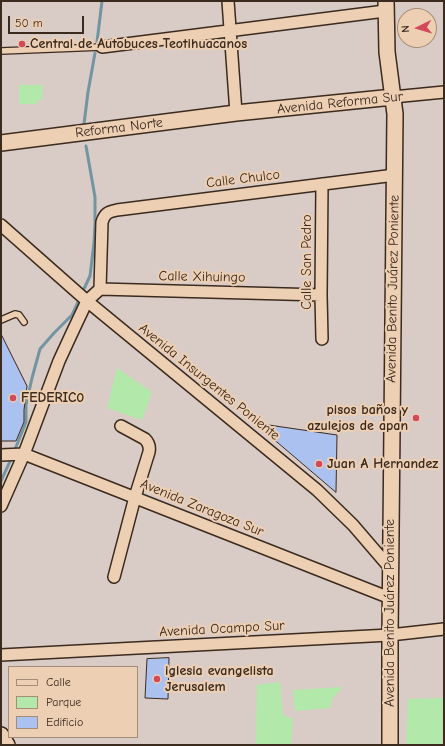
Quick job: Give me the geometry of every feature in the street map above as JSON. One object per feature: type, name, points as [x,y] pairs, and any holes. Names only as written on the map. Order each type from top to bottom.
[{"type":"main road","name":"Avenida Benito Juárez Poniente","points":[[386,6],[387,52],[395,114],[390,568],[390,745]]},
{"type":"main road","name":"Avenida Reforma Sur","points":[[236,113],[393,97]]},
{"type":"main road","name":"Reforma Norte","points":[[1,143],[236,113]]},
{"type":"main road","points":[[1,735],[7,745]]},
{"type":"street","points":[[228,1],[236,113]]},
{"type":"street","points":[[102,48],[230,31],[386,6]]},
{"type":"street","name":"Avenida Reforma Sur","points":[[393,97],[444,92]]},
{"type":"street","name":"Calle Chulco","points":[[100,290],[102,222],[104,216],[108,213],[117,210],[395,175]]},
{"type":"street","name":"Calle San Pedro","points":[[322,184],[322,339]]},
{"type":"street","name":"Avenida Insurgentes Poniente","points":[[1,225],[74,290],[317,490],[353,525],[390,568]]},
{"type":"street","points":[[1,506],[20,454],[86,300],[100,290]]},
{"type":"street","name":"Calle Xihuingo","points":[[100,290],[321,295]]},
{"type":"street","points":[[114,577],[150,448],[145,439],[121,426]]},
{"type":"street","name":"Avenida Zaragoza Sur","points":[[1,454],[20,454],[390,598]]},
{"type":"street","name":"Avenida Ocampo Sur","points":[[1,655],[390,635],[444,629]]},
{"type":"lane","points":[[1,51],[102,48]]},
{"type":"lane","points":[[1,320],[17,314],[24,322]]},
{"type":"green space","points":[[19,85],[43,85],[42,100],[37,100],[37,104],[19,104]]},
{"type":"green space","points":[[117,368],[152,392],[142,420],[107,408]]},
{"type":"green space","points":[[280,682],[283,715],[293,719],[291,745],[256,745],[257,685]]},
{"type":"green space","points":[[343,687],[332,699],[330,708],[295,711],[293,690]]},
{"type":"green space","points":[[443,698],[442,745],[406,745],[408,699]]},
{"type":"building","name":"FEDERIC0","points":[[1,334],[27,386],[24,422],[16,441],[1,441]]},
{"type":"building","name":"Juan A Hernandez","points":[[255,423],[337,435],[336,492]]},
{"type":"building","name":"iglesia evangelista Jerusalem","points":[[169,658],[168,699],[145,698],[147,659]]},
{"type":"waterway","points":[[97,42],[102,1]]},
{"type":"waterway","points":[[84,124],[95,53]]},
{"type":"waterway","points":[[82,293],[90,276],[95,224],[95,197],[86,146]]},
{"type":"waterway","points":[[14,452],[26,422],[26,405],[40,349],[72,315],[80,298]]},
{"type":"waterway","points":[[1,481],[12,457]]},
{"type":"place","name":"Central de Autobuces Teotihuacanos","points":[[22,44]]},
{"type":"place","name":"FEDERIC0","points":[[13,398]]},
{"type":"place","name":"pisos baños y azulejos de apan","points":[[416,418]]},
{"type":"place","name":"Juan A Hernandez","points":[[319,464]]},
{"type":"place","name":"iglesia evangelista Jerusalem","points":[[157,679]]}]
